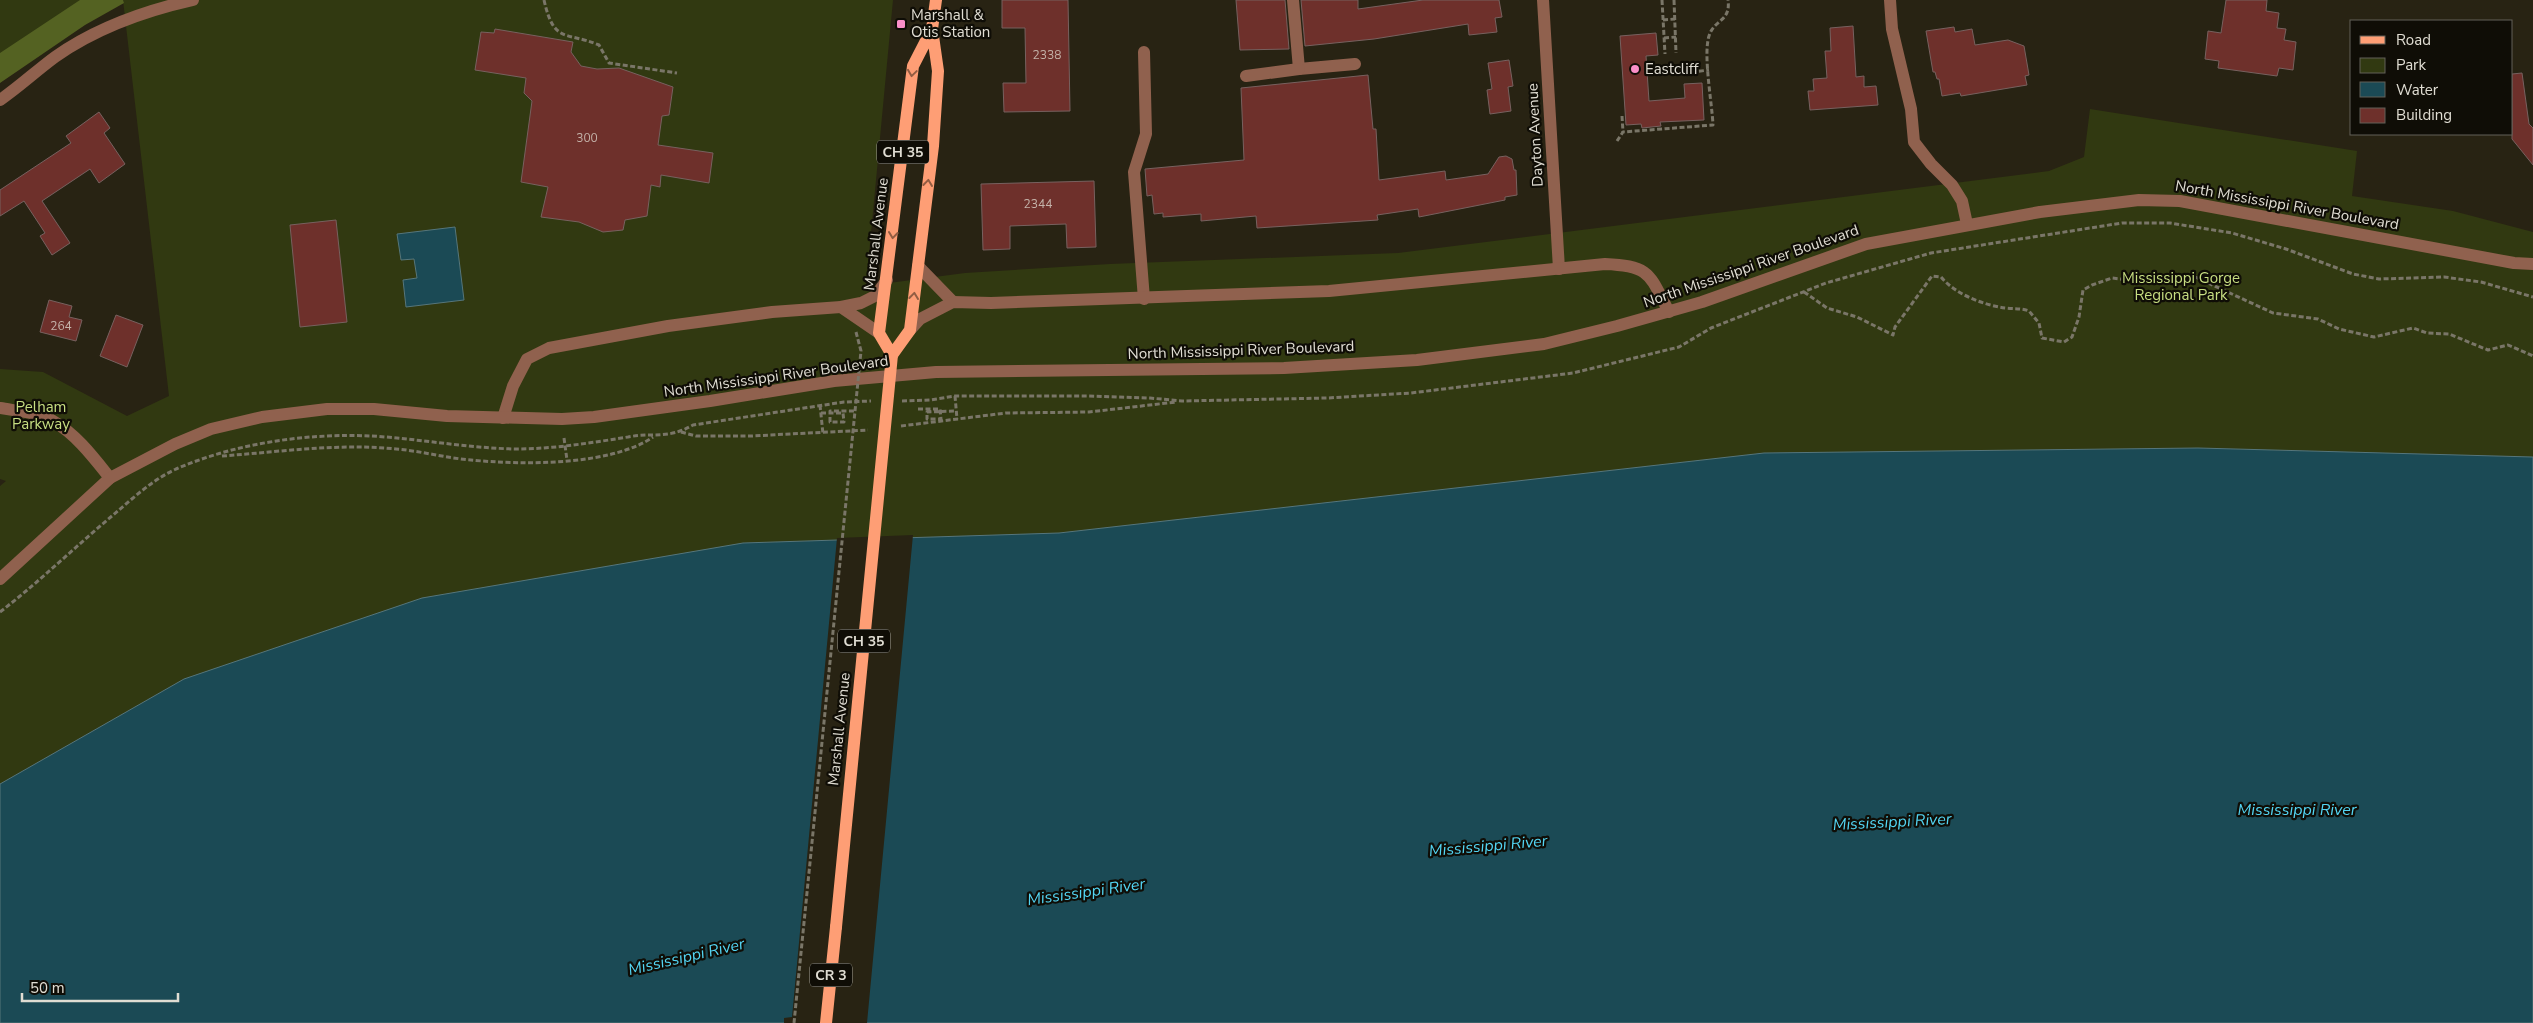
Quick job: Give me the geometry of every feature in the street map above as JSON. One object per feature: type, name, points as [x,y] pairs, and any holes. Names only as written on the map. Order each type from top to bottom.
[{"type":"main road","name":"Marshall Avenue","points":[[836,927],[892,355],[910,330],[933,146],[938,71],[932,29],[936,0]]},
{"type":"main road","name":"Marshall Avenue","points":[[879,334],[913,66],[932,29]]},
{"type":"main road","points":[[879,334],[892,355]]},
{"type":"main road","name":"CR 3","points":[[826,1023],[836,927]]},
{"type":"street","points":[[0,100],[56,56],[103,29],[152,4],[193,0]]},
{"type":"street","points":[[1293,0],[1300,69]]},
{"type":"street","name":"Dayton Avenue","points":[[1543,0],[1559,268]]},
{"type":"street","points":[[1890,0],[1892,29],[1911,109],[1914,142],[1931,164],[1952,185],[1962,201],[1967,224]]},
{"type":"street","points":[[1144,52],[1146,134],[1134,172],[1144,299]]},
{"type":"street","points":[[1246,76],[1356,64]]},
{"type":"street","name":"North Mississippi River Boulevard","points":[[0,579],[110,478],[175,444],[211,429],[262,417],[327,409],[374,409],[503,418],[594,417],[834,381],[936,372],[1284,368],[1418,360],[1544,344],[1669,312],[1866,244],[1967,224],[2139,200],[2180,201],[2514,263],[2533,264]]},
{"type":"street","name":"North Mississippi River Boulevard","points":[[2514,263],[2533,273]]},
{"type":"street","points":[[910,330],[920,319],[953,302],[992,304],[1329,291],[1605,264],[1632,265],[1642,270],[1652,280],[1669,312]]},
{"type":"street","points":[[918,266],[953,302]]},
{"type":"street","points":[[503,418],[513,386],[527,359],[549,348],[668,326],[772,312],[842,307],[861,303],[875,296],[887,279]]},
{"type":"street","points":[[842,307],[879,334]]},
{"type":"street","points":[[0,408],[26,412],[52,420],[89,452],[110,478]]},
{"type":"path","points":[[544,0],[548,18],[560,34],[599,45],[609,63],[677,73]]},
{"type":"path","points":[[1662,0],[1665,54]]},
{"type":"path","points":[[1674,0],[1676,53]]},
{"type":"path","points":[[1623,132],[1713,125],[1709,70],[1709,36],[1728,12],[1728,0]]},
{"type":"path","points":[[1663,20],[1675,19]]},
{"type":"path","points":[[1664,38],[1676,37]]},
{"type":"path","points":[[1684,73],[1709,70]]},
{"type":"path","points":[[1617,141],[1623,132],[1622,116]]},
{"type":"path","points":[[900,426],[1006,413],[1089,412],[1182,401],[1410,393],[1573,373],[1679,347],[1710,328],[1804,292],[1931,253],[2044,234],[2146,222],[2232,232],[2286,249],[2353,274],[2379,280],[2444,277],[2481,282],[2533,297]]},
{"type":"path","points":[[1804,292],[1827,308],[1857,317],[1893,334],[1895,327],[1932,276],[1941,277],[1948,285],[1967,296],[1992,305],[2029,311],[2039,323],[2042,338],[2064,342],[2072,337],[2079,317],[2083,290],[2092,285],[2112,278],[2147,282],[2193,276],[2273,313],[2318,319],[2347,331],[2374,337],[2413,328],[2427,332],[2449,334],[2488,350],[2508,345],[2533,356]]},
{"type":"path","points":[[794,1023],[861,351],[856,332]]},
{"type":"path","points":[[892,401],[930,400],[955,396],[1089,396],[1182,401]]},
{"type":"path","points":[[955,396],[957,419]]},
{"type":"path","points":[[0,612],[145,488],[175,470],[211,456],[273,442],[320,436],[372,436],[471,447],[565,447],[639,435],[653,437],[681,432],[693,425],[820,405],[872,401]]},
{"type":"path","points":[[820,405],[823,434]]},
{"type":"path","points":[[918,409],[940,409],[941,419],[927,419],[927,412],[937,412],[946,412],[955,411]]},
{"type":"path","points":[[821,414],[828,413],[836,413],[843,413],[844,422],[830,422],[830,416],[830,411],[854,410]]},
{"type":"path","points":[[681,432],[696,436],[823,434],[872,430]]},
{"type":"path","points":[[211,456],[319,448],[371,448],[396,449],[479,461],[516,463],[567,460],[620,451],[641,445],[653,437]]},
{"type":"path","points":[[564,438],[567,460]]},
{"type":"green space","points":[[0,0],[121,0],[0,77]]},
{"type":"green space","points":[[80,0],[123,0],[124,3],[85,25],[0,83],[0,53]]},
{"type":"green space","name":"Mississippi Gorge Regional Park","points":[[123,0],[893,0],[866,286],[965,273],[1110,264],[1398,253],[2049,171],[2084,157],[2090,109],[2357,151],[2352,196],[2453,211],[2533,232],[2533,457],[2198,448],[1764,453],[1059,533],[743,543],[184,679],[0,784],[0,486],[6,481],[0,479],[0,369],[43,372],[127,416],[169,396]]},
{"type":"water","points":[[455,227],[464,300],[406,307],[403,280],[417,278],[414,259],[401,260],[397,234]]},
{"type":"water","name":"Mississippi River","points":[[2198,448],[2533,457],[2533,1023],[0,1023],[0,784],[184,679],[422,598],[743,543],[1059,533],[1764,453]]},
{"type":"pier","points":[[913,535],[867,1023],[784,1023],[784,1018],[792,1017],[837,538]]},
{"type":"building","points":[[1002,0],[1068,0],[1070,111],[1004,112],[1003,83],[1026,83],[1025,28],[1002,28]]},
{"type":"building","points":[[1236,0],[1285,0],[1289,49],[1240,50]]},
{"type":"building","points":[[1301,0],[1358,0],[1358,9],[1423,0],[1499,0],[1502,17],[1495,18],[1497,32],[1469,35],[1468,24],[1374,39],[1305,46]]},
{"type":"building","points":[[2226,0],[2267,0],[2266,11],[2279,13],[2277,28],[2286,29],[2284,40],[2296,42],[2293,70],[2279,68],[2277,76],[2218,68],[2219,61],[2205,59],[2208,31],[2221,33]]},
{"type":"building","points":[[1853,26],[1856,77],[1864,76],[1864,87],[1876,86],[1878,105],[1810,110],[1808,91],[1814,91],[1813,79],[1827,78],[1825,51],[1831,51],[1830,28]]},
{"type":"building","points":[[1954,27],[1955,32],[1972,29],[1975,45],[2008,40],[2024,46],[2029,75],[2025,76],[2027,85],[1961,96],[1960,93],[1942,96],[1939,79],[1937,79],[1935,72],[1933,72],[1926,31]]},
{"type":"building","points":[[495,29],[573,42],[571,52],[581,66],[597,69],[619,68],[673,87],[669,115],[662,116],[658,145],[713,153],[709,183],[661,175],[660,187],[651,185],[647,216],[625,220],[623,230],[603,232],[579,222],[541,217],[548,187],[521,182],[532,101],[524,93],[526,78],[475,70],[481,32],[494,33]]},
{"type":"building","name":"Eastcliff","points":[[1656,33],[1658,55],[1646,56],[1649,101],[1685,98],[1684,84],[1702,83],[1704,120],[1660,122],[1661,126],[1642,128],[1641,124],[1626,125],[1620,36]]},
{"type":"building","points":[[1509,60],[1513,86],[1508,87],[1511,111],[1490,114],[1487,90],[1492,89],[1488,63]]},
{"type":"building","points":[[2522,73],[2529,124],[2533,128],[2533,165],[2512,139],[2513,74]]},
{"type":"building","points":[[1368,75],[1373,129],[1376,129],[1379,180],[1445,171],[1446,180],[1488,174],[1499,157],[1506,156],[1512,159],[1514,170],[1516,170],[1517,195],[1505,197],[1505,200],[1419,217],[1418,209],[1377,215],[1378,220],[1257,228],[1256,216],[1201,221],[1201,214],[1163,217],[1163,213],[1154,214],[1152,195],[1147,196],[1145,169],[1244,160],[1241,88]]},
{"type":"building","points":[[99,112],[110,128],[104,133],[125,164],[99,183],[90,169],[42,201],[70,243],[52,255],[40,236],[45,233],[24,201],[0,216],[0,190],[71,143],[66,136]]},
{"type":"building","points":[[1094,181],[1096,247],[1067,248],[1066,224],[1010,226],[1010,249],[983,250],[981,184]]},
{"type":"building","points":[[336,220],[347,322],[300,327],[290,225]]},
{"type":"building","points":[[49,300],[72,306],[69,317],[82,320],[76,341],[40,332]]},
{"type":"building","points":[[116,315],[143,325],[127,367],[100,356]]},
{"type":"place","name":"Marshall & Otis Station","points":[[901,24]]},
{"type":"place","name":"Eastcliff","points":[[1635,69]]},
{"type":"park label","name":"Pelham Parkway","points":[[41,416]]}]
